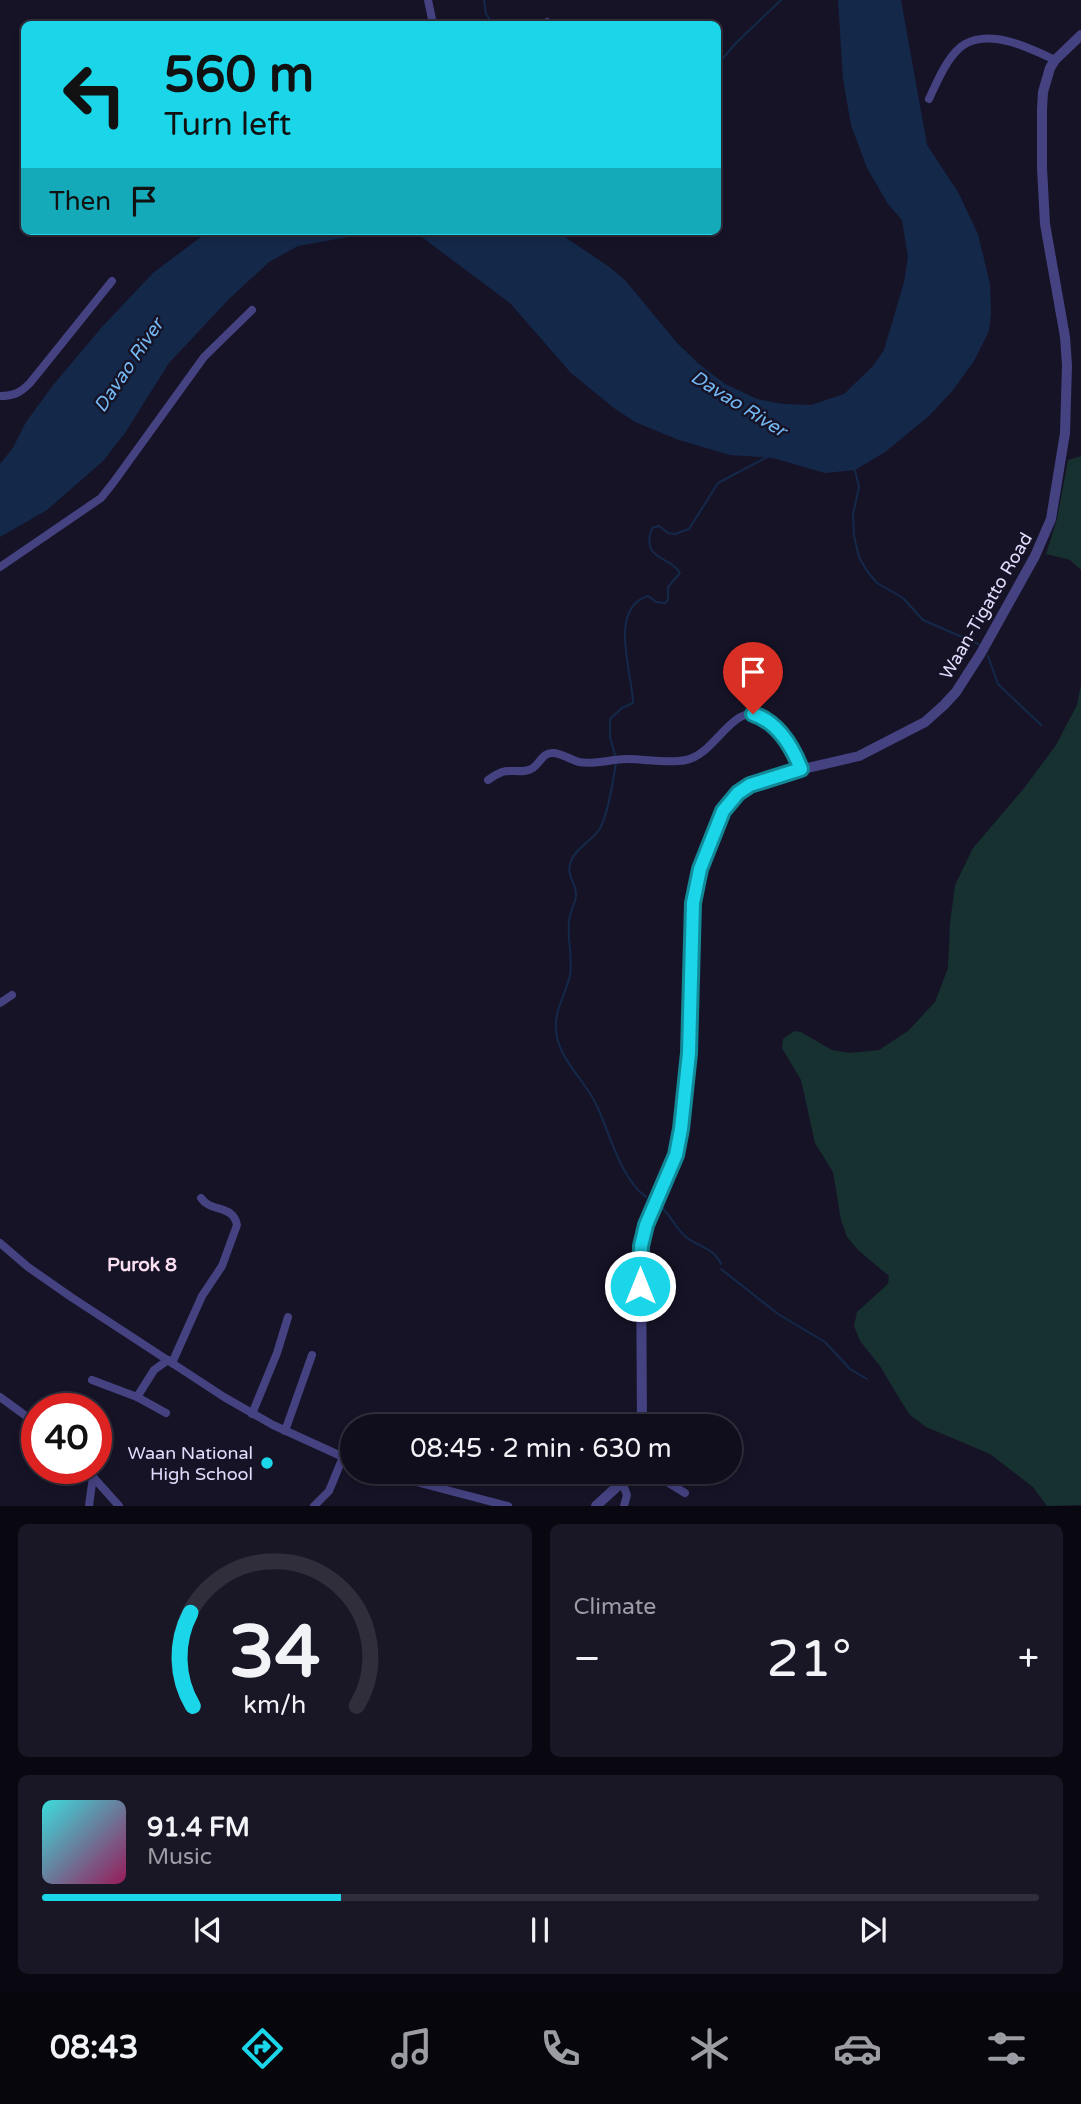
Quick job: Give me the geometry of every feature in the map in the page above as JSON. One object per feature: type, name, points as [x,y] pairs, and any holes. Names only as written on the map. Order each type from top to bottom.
[{"type":"street","points":[[428,0],[432,21]]},
{"type":"street","name":"Waan-Tigatto Road","points":[[642,1414],[641,1246],[653,1206],[667,1181],[676,1155],[681,1129],[690,1042],[696,885],[723,811],[729,802],[750,785],[801,769],[859,757],[925,722],[956,692],[981,653],[1035,556],[1051,519],[1065,433],[1067,365],[1065,337],[1045,225],[1042,168],[1043,92],[1047,74],[1055,60],[1081,35]]},
{"type":"street","points":[[929,99],[957,52],[970,43],[1008,41],[1055,60]]},
{"type":"street","points":[[0,396],[21,393],[112,281]]},
{"type":"street","points":[[0,568],[101,498],[204,357],[252,310]]},
{"type":"street","points":[[488,780],[502,772],[533,768],[546,754],[553,753],[577,762],[589,763],[625,759],[668,762],[687,760],[705,751],[733,722],[753,714],[765,718],[785,738],[801,769]]},
{"type":"street","points":[[0,1003],[12,995]]},
{"type":"street","points":[[137,1397],[154,1370],[170,1362],[202,1296],[222,1266],[237,1225],[229,1211],[208,1205],[201,1198]]},
{"type":"street","points":[[0,1243],[37,1274],[252,1414],[340,1454]]},
{"type":"street","points":[[252,1414],[273,1365],[288,1317]]},
{"type":"street","points":[[285,1431],[312,1355]]},
{"type":"street","points":[[92,1380],[137,1397],[166,1413]]},
{"type":"street","points":[[0,1397],[21,1412]]},
{"type":"street","points":[[314,1506],[329,1491],[340,1473]]},
{"type":"street","points":[[89,1506],[92,1484]]},
{"type":"street","points":[[100,1484],[119,1506]]},
{"type":"street","points":[[424,1484],[509,1506]]},
{"type":"street","points":[[596,1506],[620,1484]]},
{"type":"street","points":[[623,1484],[627,1495],[624,1506]]},
{"type":"street","points":[[670,1484],[685,1493]]},
{"type":"green space","points":[[1081,456],[1081,570],[1070,560],[1046,554],[1057,519],[1068,460]]},
{"type":"green space","points":[[1081,685],[1081,1505],[1047,1506],[1033,1487],[990,1454],[926,1427],[910,1415],[880,1366],[860,1341],[854,1326],[857,1312],[888,1284],[889,1276],[847,1237],[841,1220],[833,1172],[815,1143],[801,1080],[782,1048],[783,1039],[794,1031],[801,1032],[832,1050],[850,1053],[879,1050],[908,1031],[935,1002],[948,968],[955,885],[973,848],[1025,787],[1056,745],[1077,705]]},
{"type":"water","name":"Davao River","points":[[838,0],[901,0],[927,145],[958,192],[978,234],[990,284],[991,313],[989,331],[974,361],[953,390],[929,416],[885,452],[855,470],[825,473],[773,458],[730,455],[679,440],[635,422],[571,373],[510,303],[423,238],[413,235],[562,235],[625,280],[677,343],[725,384],[757,399],[783,404],[811,405],[844,394],[873,366],[884,350],[904,282],[908,257],[902,220],[888,204],[867,168],[851,125],[843,79]]},
{"type":"water","name":"Davao River","points":[[204,235],[360,235],[298,246],[269,262],[229,299],[169,363],[125,433],[103,461],[47,510],[0,537],[0,464],[54,384],[102,327],[153,273]]},
{"type":"waterway","points":[[484,0],[486,14],[491,21]]},
{"type":"waterway","points":[[721,60],[781,0]]},
{"type":"waterway","points":[[615,755],[610,737],[610,719],[622,708],[633,703],[625,644],[628,614],[636,603],[648,596],[656,602],[665,603],[668,600],[668,587],[680,573],[653,552],[649,539],[652,528],[659,526],[668,533],[675,534],[689,529],[718,483],[767,457]]},
{"type":"waterway","points":[[855,470],[859,487],[853,514],[854,536],[859,557],[867,571],[877,583],[903,598],[923,620],[978,644]]},
{"type":"waterway","points":[[988,656],[998,684],[1041,725]]},
{"type":"waterway","points":[[616,763],[602,824],[596,834],[576,853],[570,866],[576,896],[569,922],[571,968],[557,1016],[556,1031],[562,1051],[596,1104],[622,1167],[646,1197]]},
{"type":"waterway","points":[[660,1206],[682,1233],[710,1251],[721,1264]]},
{"type":"waterway","points":[[721,1269],[778,1314],[825,1342],[850,1369],[867,1379]]},
{"type":"place","name":"Waan National High School","points":[[267,1463]]},
{"type":"district","name":"Purok 8","points":[[142,1264]]},
{"type":"route","points":[[640,1286],[641,1246],[646,1225],[667,1181],[681,1129],[689,1053],[693,903],[700,869],[723,811],[738,793],[750,785],[801,769],[785,738],[765,718],[753,714]]}]
